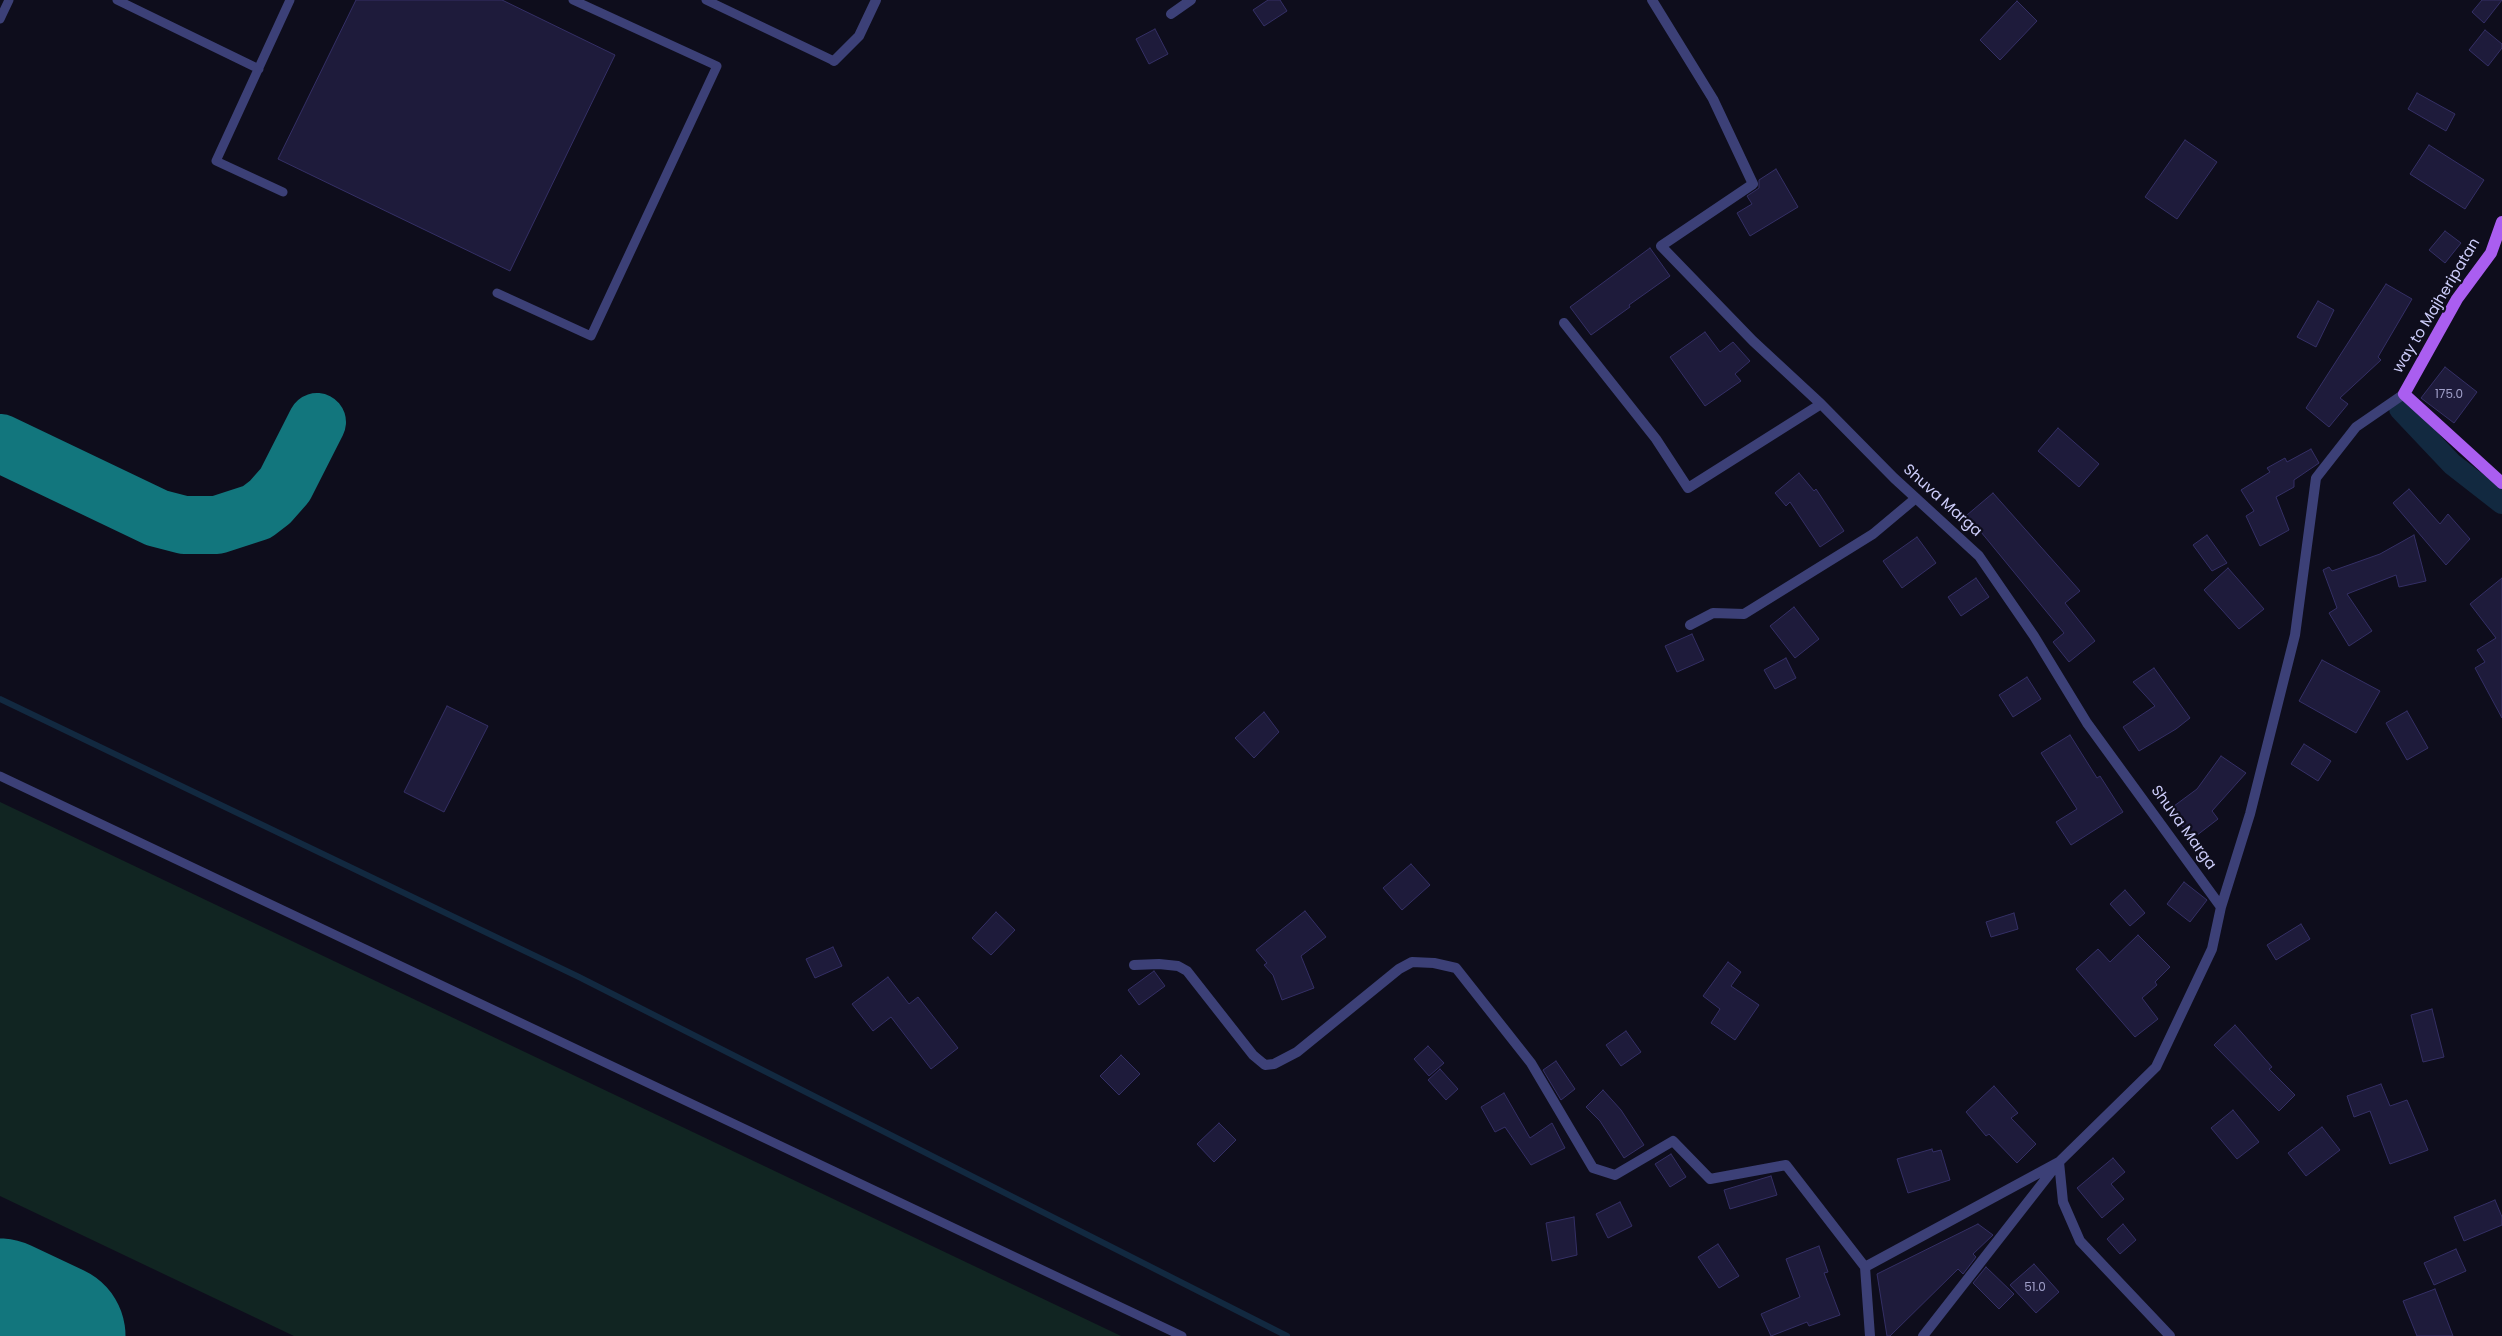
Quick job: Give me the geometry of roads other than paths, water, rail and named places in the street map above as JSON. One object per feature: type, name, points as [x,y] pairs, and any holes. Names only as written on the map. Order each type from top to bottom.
[{"type":"main road","name":"way to Majheripatan","points":[[2502,222],[2491,253],[2457,299],[2404,394],[2502,482]]},
{"type":"street","points":[[834,62],[859,36],[876,0]]},
{"type":"street","points":[[1171,14],[1191,0]]},
{"type":"street","name":"Shuva Marga","points":[[1652,0],[1713,99],[1753,184],[1661,246],[1753,341],[1978,556],[2034,636],[2087,723],[2221,907]]},
{"type":"street","points":[[1564,323],[1656,439],[1688,488],[1821,404]]},
{"type":"street","points":[[1923,1336],[2059,1162],[2156,1067],[2212,949],[2221,907],[2250,814],[2295,635],[2316,478],[2356,426],[2404,394]]},
{"type":"street","points":[[1690,625],[1713,613],[1744,614],[1873,534],[1916,498]]},
{"type":"street","points":[[1134,965],[1159,964],[1178,966],[1187,971],[1254,1055],[1265,1065],[1274,1064],[1296,1052],[1398,969],[1412,962],[1434,963],[1456,968],[1531,1063],[1560,1109],[1593,1168],[1615,1176],[1674,1141],[1710,1179],[1786,1166],[1866,1267],[1870,1336]]},
{"type":"street","points":[[1866,1267],[2059,1162]]},
{"type":"street","points":[[2059,1162],[2063,1202],[2080,1241],[2170,1336]]},
{"type":"lane","points":[[0,19],[9,0]]},
{"type":"lane","points":[[117,0],[259,69]]},
{"type":"lane","points":[[282,192],[216,161],[290,0]]},
{"type":"lane","points":[[497,293],[591,336],[716,66],[573,0]]},
{"type":"lane","points":[[706,0],[834,62]]},
{"type":"lane","points":[[0,776],[1182,1336]]},
{"type":"waterway","points":[[2400,409],[2452,464],[2502,503]]},
{"type":"waterway","points":[[0,699],[579,977],[1287,1336]]}]
